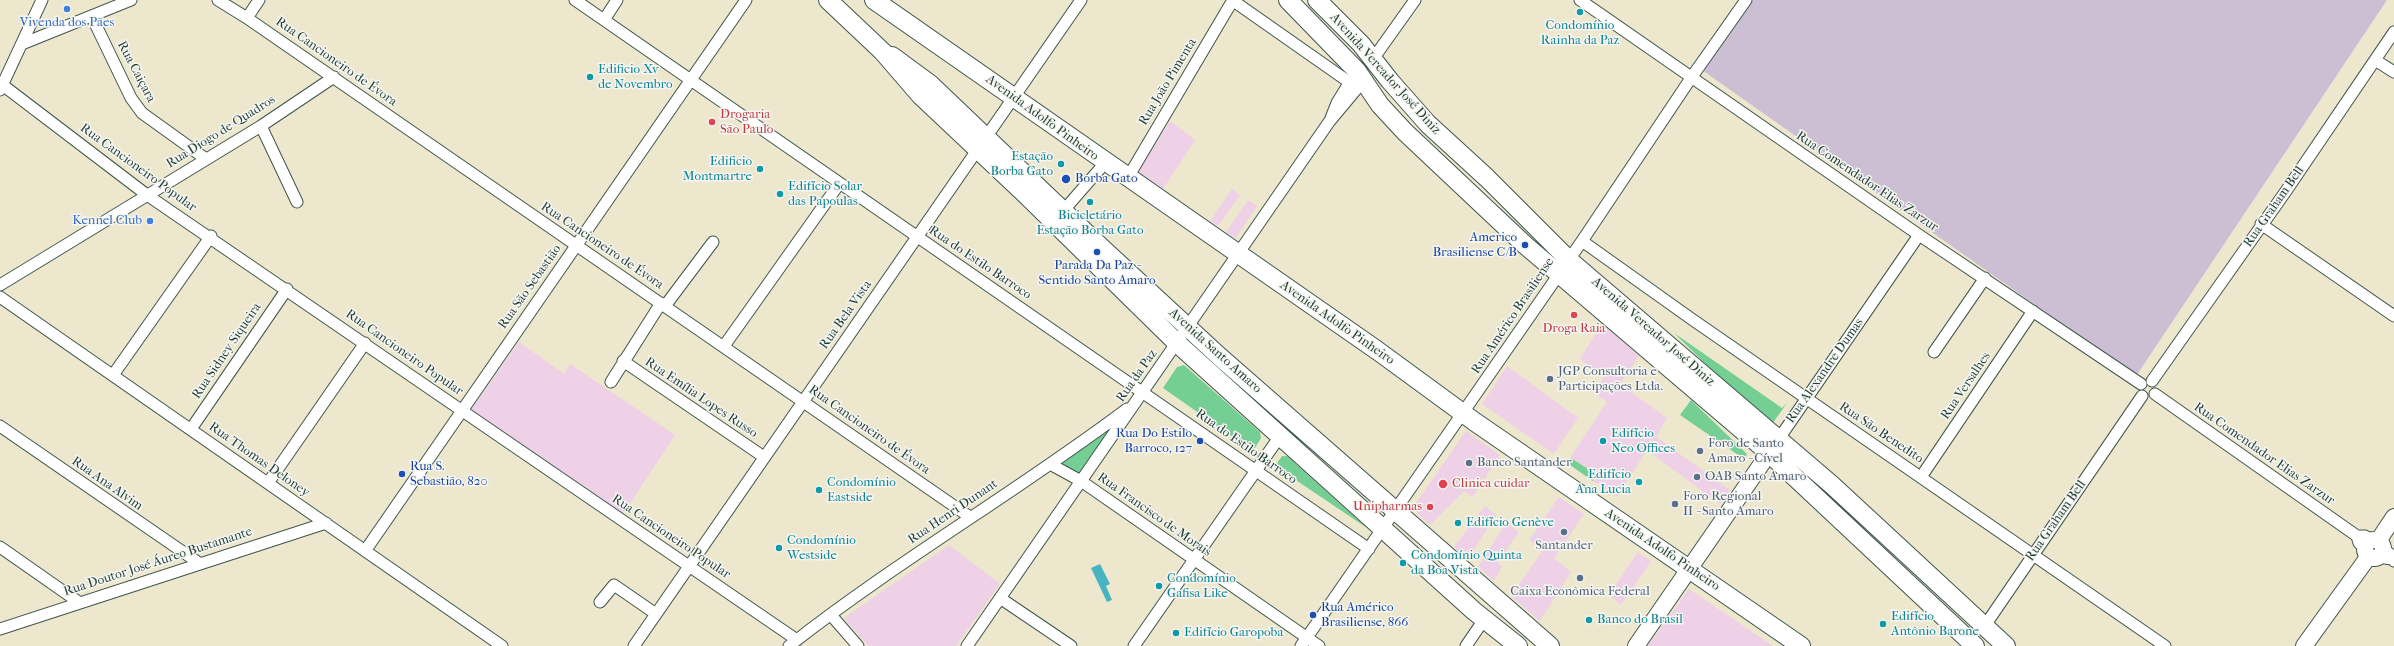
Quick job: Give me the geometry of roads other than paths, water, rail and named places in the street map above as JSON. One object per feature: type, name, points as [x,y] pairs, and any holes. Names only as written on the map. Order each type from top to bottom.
[{"type":"main road","name":"Avenida Santo Amaro","points":[[828,0],[884,52],[906,81],[1064,210],[1188,327],[1550,646]]},
{"type":"main road","name":"Avenida Adolfo Pinheiro","points":[[874,0],[1015,98],[1105,163],[1378,351],[1463,414],[1801,646]]},
{"type":"main road","name":"Avenida Vereador José Diniz","points":[[1288,0],[1380,106],[1405,132],[1558,275],[1774,447],[1832,485],[2006,646]]},
{"type":"main road","name":"Avenida Vereador José Diniz","points":[[1317,0],[1361,44],[1428,124],[1487,178],[1569,260],[1774,447],[1972,645]]},
{"type":"main road","name":"Avenida Santo Amaro","points":[[982,143],[1177,343],[1382,529],[1518,646]]},
{"type":"main road","points":[[1280,436],[1292,420]]},
{"type":"street","points":[[1,86],[42,0]]},
{"type":"street","points":[[22,44],[131,0]]},
{"type":"street","name":"Rua Cancioneiro de Évora","points":[[218,0],[334,77],[576,246],[663,304],[970,517]]},
{"type":"street","points":[[247,18],[259,0]]},
{"type":"street","name":"Rua do Estilo Barroco","points":[[575,0],[839,184],[1368,548]]},
{"type":"street","points":[[604,20],[617,0]]},
{"type":"street","name":"Rua São Sebastião","points":[[365,551],[746,0]]},
{"type":"street","name":"Rua Bela Vista","points":[[634,646],[982,143],[1015,98],[1081,0]]},
{"type":"street","points":[[1233,0],[1357,78]]},
{"type":"street","name":"Rua João Pimenta","points":[[1128,179],[1233,0]]},
{"type":"street","points":[[1373,59],[1415,0]]},
{"type":"street","name":"Rua Comendador Elias Zarzur","points":[[1580,0],[1919,235],[2141,384]]},
{"type":"street","name":"Rua Américo Brasiliense","points":[[1304,642],[1368,548],[1463,414],[1582,241],[1691,78],[1746,0]]},
{"type":"street","name":"Rua Caiçara","points":[[92,17],[132,98],[142,113],[206,159]]},
{"type":"street","name":"Rua Graham Bell","points":[[2152,381],[2394,32]]},
{"type":"street","points":[[2375,60],[2394,72]]},
{"type":"street","name":"Rua Diogo de Quadros","points":[[0,285],[261,126],[334,77]]},
{"type":"street","name":"Rua da Paz","points":[[967,646],[1239,255],[1330,122],[1357,78]]},
{"type":"street","name":"Rua Cancioneiro Popular","points":[[1,86],[147,195],[211,236],[689,566],[793,643]]},
{"type":"street","points":[[261,126],[297,202]]},
{"type":"street","points":[[1064,210],[1105,163]]},
{"type":"street","points":[[724,346],[839,184]]},
{"type":"street","points":[[2261,224],[2394,316]]},
{"type":"street","name":"Rua Alexandre Dumas","points":[[1636,646],[1919,235]]},
{"type":"street","points":[[113,375],[211,236]]},
{"type":"street","name":"Rua São Benedito","points":[[1582,241],[1807,399],[2165,646]]},
{"type":"street","points":[[611,382],[623,361],[663,304],[713,242]]},
{"type":"street","points":[[1934,352],[1985,278]]},
{"type":"street","name":"Rua Sidney Siqueira","points":[[190,430],[287,289]]},
{"type":"street","name":"Rua Thomas Deloney","points":[[0,297],[502,646]]},
{"type":"street","name":"Rua Versalhes","points":[[1921,477],[2033,311]]},
{"type":"street","points":[[268,483],[365,343]]},
{"type":"street","name":"Rua Emília Lopes Russo","points":[[623,361],[764,458]]},
{"type":"street","points":[[2148,380],[2152,381],[2156,387],[2155,394],[2149,398],[2142,396],[2139,390],[2141,384],[2148,380]]},
{"type":"street","name":"Rua Comendador Elias Zarzur","points":[[2155,394],[2376,550]]},
{"type":"street","name":"Rua Graham Bell","points":[[1972,645],[2142,396]]},
{"type":"street","name":"Rua Henri Dunant","points":[[793,643],[887,574],[1050,464],[1135,403]]},
{"type":"street","name":"Rua Ana Alvim","points":[[0,426],[199,563]]},
{"type":"street","points":[[1134,646],[1193,559],[1280,436]]},
{"type":"street","name":"Rua Francisco de Morais","points":[[1050,464],[1081,481],[1193,559],[1304,642],[1319,646]]},
{"type":"street","points":[[2304,646],[2376,550],[2394,517]]},
{"type":"street","name":"Rua Doutor José Áureo Bustamante","points":[[0,629],[199,563],[326,523]]},
{"type":"street","points":[[0,547],[80,603]]},
{"type":"street","points":[[600,602],[614,585],[656,614]]},
{"type":"street","points":[[1000,598],[1071,646]]},
{"type":"street","points":[[831,615],[858,646]]},
{"type":"street","points":[[1466,646],[1485,618]]},
{"type":"water","points":[[1100,564],[1110,584],[1106,586],[1112,600],[1107,602],[1091,568]]},
{"type":"place","name":"Vivenda dos Pães","points":[[67,9]]},
{"type":"place","name":"Condomínio Rainha da Paz","points":[[1580,12]]},
{"type":"place","name":"Edificio Xv de Novembro","points":[[590,77]]},
{"type":"place","name":"Drogaria São Paulo","points":[[712,122]]},
{"type":"place","name":"Estação Borba Gato","points":[[1061,164]]},
{"type":"place","name":"Edificio Montmartre","points":[[760,169]]},
{"type":"place","name":"Borba Gato","points":[[1066,179]]},
{"type":"place","name":"Edifício Solar das Papoulas","points":[[780,194]]},
{"type":"place","name":"Bicicletário Estação Borba Gato","points":[[1090,202]]},
{"type":"place","name":"Kennel Club","points":[[150,221]]},
{"type":"place","name":"Americo Brasiliense C/B","points":[[1525,245]]},
{"type":"place","name":"Parada Da Paz - Sentido Santo Amaro","points":[[1097,252]]},
{"type":"place","name":"Droga Raia","points":[[1574,315]]},
{"type":"place","name":"JGP Consultoria e Participações Ltda.","points":[[1550,379]]},
{"type":"place","name":"Rua Do Estilo Barroco, 127","points":[[1200,441]]},
{"type":"place","name":"Edifício Neo Offices","points":[[1603,441]]},
{"type":"place","name":"Foro de Santo Amaro - Cível","points":[[1700,451]]},
{"type":"place","name":"Banco Santander","points":[[1469,463]]},
{"type":"place","name":"Rua S. Sebastião, 820","points":[[402,474]]},
{"type":"place","name":"OAB Santo Amaro","points":[[1697,477]]},
{"type":"place","name":"Edifício Ana Lucia","points":[[1639,482]]},
{"type":"place","name":"Clinica cuidar","points":[[1443,484]]},
{"type":"place","name":"Condomínio Eastside","points":[[819,490]]},
{"type":"place","name":"Foro Regional II - Santo Amaro","points":[[1675,504]]},
{"type":"place","name":"Unipharmas","points":[[1430,507]]},
{"type":"place","name":"Edifício Genève","points":[[1458,523]]},
{"type":"place","name":"Santander","points":[[1564,532]]},
{"type":"place","name":"Condomínio Westside","points":[[779,548]]},
{"type":"place","name":"Condomínio Quinta da Boa Vista","points":[[1403,563]]},
{"type":"place","name":"Caixa Econômica Federal","points":[[1580,578]]},
{"type":"place","name":"Condomínio Gafisa Like","points":[[1159,586]]},
{"type":"place","name":"Rua Américo Brasiliense, 866","points":[[1313,615]]},
{"type":"place","name":"Banco do Brasil","points":[[1589,620]]},
{"type":"place","name":"Edifício Antônio Barone","points":[[1883,624]]},
{"type":"place","name":"Edifício Garopoba","points":[[1176,633]]}]
